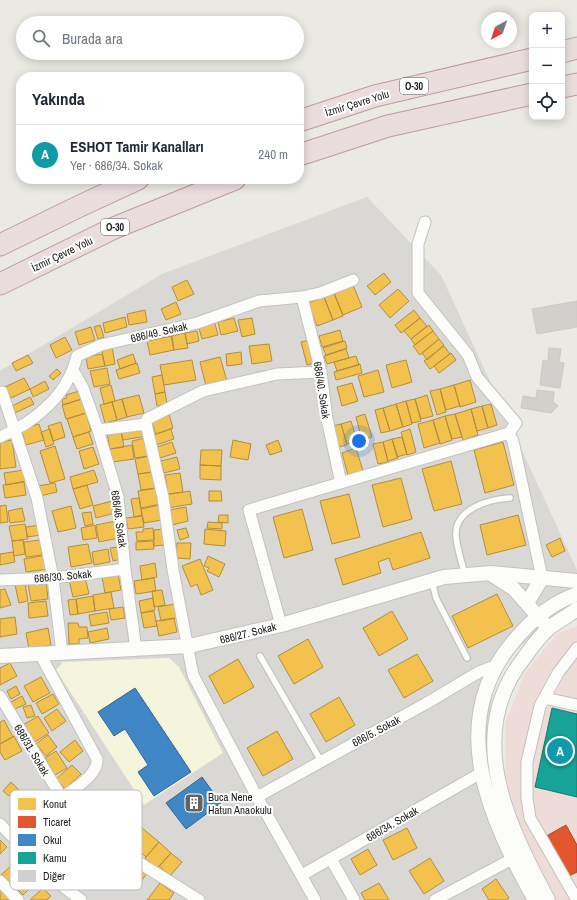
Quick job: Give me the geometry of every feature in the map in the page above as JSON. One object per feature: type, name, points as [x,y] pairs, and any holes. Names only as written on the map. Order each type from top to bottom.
[{"type":"highway","points":[[565,51],[577,48]]},
{"type":"highway","name":"İzmir Çevre Yolu","points":[[304,119],[375,96],[529,60]]},
{"type":"highway","points":[[565,86],[577,84]]},
{"type":"highway","points":[[304,154],[388,126],[529,95]]},
{"type":"highway","points":[[0,245],[127,184]]},
{"type":"highway","name":"İzmir Çevre Yolu","points":[[0,284],[114,228],[223,184]]},
{"type":"street","points":[[281,625],[249,510],[509,433],[516,423],[477,377],[468,354],[418,293],[418,244],[425,222]]},
{"type":"street","name":"686/49. Sokak","points":[[0,437],[14,431],[53,402],[74,372],[77,356],[101,345],[197,324],[259,301],[302,297],[320,293],[353,280]]},
{"type":"street","name":"686/40. Sokak","points":[[302,297],[321,372],[326,419],[341,483]]},
{"type":"street","name":"686/46. Sokak","points":[[74,372],[83,388],[98,430],[118,497],[125,569],[136,649]]},
{"type":"street","points":[[315,900],[257,797],[193,675],[189,646],[173,570],[163,497],[146,419],[203,391],[277,374],[321,372]]},
{"type":"street","points":[[2,392],[38,498],[53,578],[62,653]]},
{"type":"street","points":[[98,430],[146,424]]},
{"type":"street","points":[[509,433],[514,441],[542,578],[527,603]]},
{"type":"street","name":"686/30. Sokak","points":[[0,580],[53,578],[125,569]]},
{"type":"street","points":[[491,574],[514,589],[549,629]]},
{"type":"street","name":"686/27. Sokak","points":[[0,656],[189,646],[281,625],[444,577],[491,574],[577,581]]},
{"type":"street","points":[[557,580],[565,586],[575,602]]},
{"type":"street","points":[[535,900],[512,859],[496,818],[481,772],[478,735],[481,702],[490,674],[503,654],[529,622],[538,615],[575,602]]},
{"type":"street","points":[[548,900],[522,852],[506,813],[496,770],[493,731],[500,698],[513,672],[549,629],[575,602]]},
{"type":"street","points":[[576,900],[530,818],[528,805],[527,762],[540,706],[558,672],[577,648]]},
{"type":"street","points":[[40,654],[97,758],[98,766],[93,773],[72,790]]},
{"type":"street","name":"686/5. Sokak","points":[[257,797],[425,704],[479,672],[495,666]]},
{"type":"street","name":"686/31. Sokak","points":[[0,696],[57,790]]},
{"type":"street","points":[[544,698],[577,704]]},
{"type":"street","name":"686/34. Sokak","points":[[302,875],[481,772]]},
{"type":"street","points":[[2,826],[10,834]]},
{"type":"street","points":[[331,859],[354,900]]},
{"type":"street","points":[[435,900],[512,859]]},
{"type":"street","name":"686/31. Sokak","points":[[142,864],[199,900]]},
{"type":"street","points":[[0,881],[18,900]]},
{"type":"street","points":[[67,890],[77,899]]},
{"type":"lane","points":[[465,576],[456,536],[458,524],[470,510],[480,504],[494,498],[510,498]]},
{"type":"lane","points":[[432,581],[436,598],[467,658]]},
{"type":"lane","points":[[260,656],[321,761]]},
{"type":"shaded area","points":[[367,197],[441,275],[577,570],[577,600],[497,665],[481,772],[538,900],[0,900],[0,371],[162,274]]},
{"type":"shaded area","points":[[577,626],[577,900],[554,900],[529,854],[506,780],[505,724],[526,671],[558,633]]},
{"type":"shaded area","points":[[169,658],[179,667],[223,753],[144,805],[142,802],[142,790],[134,790],[56,670],[63,662]]},
{"type":"building: Konut","points":[[384,273],[391,282],[375,295],[367,286]]},
{"type":"building: Konut","points":[[187,280],[194,294],[178,301],[172,287]]},
{"type":"building: Konut","points":[[353,285],[362,307],[343,315],[334,293]]},
{"type":"building: Konut","points":[[398,289],[409,301],[390,318],[379,305]]},
{"type":"building: Konut","points":[[334,293],[343,316],[333,320],[324,297]]},
{"type":"building: Konut","points":[[324,297],[333,320],[317,326],[308,303]]},
{"type":"building: Konut","points":[[176,302],[181,314],[166,320],[161,309]]},
{"type":"building: Konut","points":[[145,310],[147,322],[129,325],[127,314]]},
{"type":"building: Konut","points":[[414,310],[420,318],[401,333],[395,325]]},
{"type":"building: Konut","points":[[125,317],[127,327],[105,333],[103,323]]},
{"type":"building: Konut","points":[[234,318],[238,331],[221,335],[218,322]]},
{"type":"building: Konut","points":[[252,318],[255,334],[242,337],[238,320]]},
{"type":"building: Konut","points":[[420,318],[427,326],[411,339],[404,331]]},
{"type":"building: Konut","points":[[214,320],[218,335],[202,339],[198,325]]},
{"type":"building: Konut","points":[[100,325],[104,337],[98,339],[94,327]]},
{"type":"building: Konut","points":[[429,325],[433,331],[415,345],[411,339]]},
{"type":"building: Konut","points":[[91,327],[95,340],[79,345],[75,332]]},
{"type":"building: Konut","points":[[340,330],[343,341],[322,347],[319,336]]},
{"type":"building: Konut","points":[[197,331],[199,341],[187,344],[185,333]]},
{"type":"building: Konut","points":[[433,331],[439,339],[420,355],[413,346]]},
{"type":"building: Konut","points":[[185,333],[188,348],[174,350],[171,336]]},
{"type":"building: Konut","points":[[172,336],[174,350],[150,355],[147,341]]},
{"type":"building: Konut","points":[[65,337],[72,350],[56,358],[50,345]]},
{"type":"building: Konut","points":[[439,339],[444,345],[427,360],[422,353]]},
{"type":"building: Konut","points":[[310,340],[315,363],[307,365],[301,342]]},
{"type":"building: Konut","points":[[345,341],[347,348],[326,355],[323,348]]},
{"type":"building: Konut","points":[[269,344],[272,361],[252,364],[249,346]]},
{"type":"building: Konut","points":[[112,346],[115,364],[105,366],[101,347]]},
{"type":"building: Konut","points":[[444,346],[450,354],[430,369],[424,361]]},
{"type":"building: Konut","points":[[346,349],[349,358],[327,364],[324,356]]},
{"type":"building: Konut","points":[[241,352],[242,364],[227,366],[226,354]]},
{"type":"building: Konut","points":[[451,353],[456,360],[439,373],[434,366]]},
{"type":"building: Konut","points":[[102,354],[105,366],[88,369],[86,357]]},
{"type":"building: Konut","points":[[133,354],[136,363],[120,369],[117,360]]},
{"type":"building: Konut","points":[[28,355],[33,363],[16,371],[12,363]]},
{"type":"building: Konut","points":[[356,356],[359,365],[337,371],[334,362]]},
{"type":"building: Konut","points":[[220,357],[227,381],[206,386],[200,362]]},
{"type":"building: Konut","points":[[192,360],[196,380],[164,385],[160,365]]},
{"type":"building: Konut","points":[[406,360],[412,382],[392,388],[386,365]]},
{"type":"building: Konut","points":[[137,363],[140,373],[119,379],[116,370]]},
{"type":"building: Konut","points":[[360,364],[362,373],[336,380],[334,372]]},
{"type":"building: Konut","points":[[107,368],[110,384],[94,387],[90,371]]},
{"type":"building: Konut","points":[[57,369],[61,373],[53,380],[49,376]]},
{"type":"building: Konut","points":[[378,370],[384,392],[364,397],[358,376]]},
{"type":"building: Konut","points":[[162,375],[165,392],[155,394],[152,377]]},
{"type":"building: Konut","points":[[24,378],[30,389],[11,398],[5,387]]},
{"type":"building: Konut","points":[[470,380],[476,402],[460,407],[454,385]]},
{"type":"building: Konut","points":[[45,381],[49,389],[33,397],[30,389]]},
{"type":"building: Konut","points":[[352,383],[358,401],[342,406],[337,387]]},
{"type":"building: Konut","points":[[111,385],[115,401],[104,404],[100,388]]},
{"type":"building: Konut","points":[[454,385],[460,406],[446,410],[440,389]]},
{"type":"building: Konut","points":[[440,389],[446,412],[437,415],[430,391]]},
{"type":"building: Konut","points":[[79,391],[82,399],[63,405],[62,399],[67,398],[66,395]]},
{"type":"building: Konut","points":[[165,392],[167,404],[157,406],[155,394]]},
{"type":"building: Konut","points":[[139,395],[144,413],[127,417],[122,399]]},
{"type":"building: Konut","points":[[427,395],[433,416],[421,419],[415,399]]},
{"type":"building: Konut","points":[[30,397],[34,404],[15,413],[12,406]]},
{"type":"building: Konut","points":[[82,399],[86,413],[66,419],[62,405]]},
{"type":"building: Konut","points":[[122,399],[127,417],[117,420],[112,402]]},
{"type":"building: Konut","points":[[415,399],[421,421],[412,423],[406,401]]},
{"type":"building: Konut","points":[[406,401],[412,424],[403,427],[396,404]]},
{"type":"building: Konut","points":[[112,402],[117,420],[105,423],[100,405]]},
{"type":"building: Konut","points":[[396,404],[403,427],[390,431],[383,408]]},
{"type":"building: Konut","points":[[491,404],[497,425],[488,428],[482,406]]},
{"type":"building: Konut","points":[[482,406],[488,428],[477,431],[471,409]]},
{"type":"building: Konut","points":[[383,408],[390,431],[381,433],[375,410]]},
{"type":"building: Konut","points":[[471,409],[478,435],[463,440],[455,414]]},
{"type":"building: Konut","points":[[86,413],[91,431],[73,437],[67,419]]},
{"type":"building: Konut","points":[[169,414],[173,428],[156,434],[151,420]]},
{"type":"building: Konut","points":[[365,414],[372,437],[362,440],[356,417]]},
{"type":"building: Konut","points":[[455,414],[462,437],[452,439],[445,416]]},
{"type":"building: Konut","points":[[445,416],[452,440],[440,444],[433,420]]},
{"type":"building: Konut","points":[[433,420],[440,443],[424,448],[418,424]]},
{"type":"building: Konut","points":[[351,421],[357,441],[347,444],[341,424]]},
{"type":"building: Konut","points":[[61,422],[65,437],[53,441],[48,426]]},
{"type":"building: Konut","points":[[39,424],[44,440],[26,445],[21,429]]},
{"type":"building: Konut","points":[[341,424],[347,445],[338,447],[332,426]]},
{"type":"building: Konut","points":[[145,427],[147,436],[123,440],[121,431]]},
{"type":"building: Konut","points":[[50,429],[54,444],[46,447],[41,432]]},
{"type":"building: Konut","points":[[171,429],[174,439],[156,445],[153,435]]},
{"type":"building: Konut","points":[[410,429],[416,452],[407,455],[401,432]]},
{"type":"building: Konut","points":[[121,431],[124,447],[110,449],[107,433]]},
{"type":"building: Konut","points":[[89,432],[93,444],[77,449],[73,437]]},
{"type":"building: Konut","points":[[402,437],[407,454],[397,457],[392,439]]},
{"type":"building: Konut","points":[[145,438],[148,456],[135,458],[132,441]]},
{"type":"building: Konut","points":[[392,439],[398,458],[388,461],[383,442]]},
{"type":"building: Konut","points":[[12,440],[16,467],[0,469],[0,442]]},
{"type":"building: Konut","points":[[233,440],[251,444],[248,460],[230,457]]},
{"type":"building: Konut","points":[[278,440],[282,451],[270,455],[266,445]]},
{"type":"building: Konut","points":[[172,442],[176,453],[160,458],[157,447]]},
{"type":"building: Konut","points":[[383,442],[388,462],[378,464],[373,444]]},
{"type":"building: Konut","points":[[503,442],[514,485],[485,493],[474,450]]},
{"type":"building: Konut","points":[[132,445],[134,459],[112,462],[110,449]]},
{"type":"building: Konut","points":[[55,446],[65,479],[50,483],[40,451]]},
{"type":"building: Konut","points":[[93,447],[99,464],[84,469],[79,451]]},
{"type":"building: Konut","points":[[356,448],[363,471],[348,475],[342,453]]},
{"type":"building: Konut","points":[[201,450],[222,450],[221,466],[200,465]]},
{"type":"building: Konut","points":[[150,456],[152,472],[138,474],[135,459]]},
{"type":"building: Konut","points":[[177,457],[180,469],[164,473],[161,461]]},
{"type":"building: Konut","points":[[451,461],[462,504],[434,511],[422,469]]},
{"type":"building: Konut","points":[[200,465],[221,466],[221,480],[200,479]]},
{"type":"building: Konut","points":[[24,470],[26,481],[6,485],[4,473]]},
{"type":"building: Konut","points":[[94,470],[98,482],[73,489],[70,477]]},
{"type":"building: Konut","points":[[153,472],[156,488],[141,490],[138,474]]},
{"type":"building: Konut","points":[[180,473],[183,492],[168,494],[165,475]]},
{"type":"building: Konut","points":[[401,478],[412,519],[383,527],[372,485]]},
{"type":"building: Konut","points":[[24,482],[26,495],[5,498],[3,485]]},
{"type":"building: Konut","points":[[55,483],[57,492],[40,496],[38,486]]},
{"type":"building: Konut","points":[[87,485],[93,505],[80,509],[73,489]]},
{"type":"building: Konut","points":[[158,488],[161,504],[141,508],[138,491]]},
{"type":"building: Konut","points":[[190,491],[192,504],[167,508],[165,495]]},
{"type":"building: Konut","points":[[209,491],[221,491],[222,501],[209,501]]},
{"type":"building: Konut","points":[[349,494],[360,537],[332,544],[320,501]]},
{"type":"building: Konut","points":[[139,498],[142,515],[134,517],[131,499]]},
{"type":"building: Konut","points":[[112,501],[115,513],[96,518],[93,506]]},
{"type":"building: Konut","points":[[6,505],[8,522],[0,523],[0,506]]},
{"type":"building: Konut","points":[[159,505],[162,520],[144,523],[141,509]]},
{"type":"building: Konut","points":[[71,506],[76,528],[58,532],[52,511]]},
{"type":"building: Konut","points":[[186,507],[188,521],[172,525],[169,510]]},
{"type":"building: Konut","points":[[22,508],[25,521],[10,523],[8,511]]},
{"type":"building: Konut","points":[[302,509],[313,550],[284,558],[273,517]]},
{"type":"building: Konut","points":[[91,512],[93,524],[85,526],[82,513]]},
{"type":"building: Konut","points":[[219,515],[228,515],[228,523],[218,522]]},
{"type":"building: Konut","points":[[518,515],[526,545],[487,555],[480,525]]},
{"type":"building: Konut","points":[[142,516],[144,527],[128,529],[126,518]]},
{"type":"building: Konut","points":[[116,521],[119,538],[99,542],[96,525]]},
{"type":"building: Konut","points":[[208,522],[222,523],[222,529],[207,528]]},
{"type":"building: Konut","points":[[25,524],[28,539],[12,541],[9,526]]},
{"type":"building: Konut","points":[[40,525],[41,535],[27,537],[26,527]]},
{"type":"building: Konut","points":[[95,525],[97,538],[83,540],[81,528]]},
{"type":"building: Konut","points":[[153,528],[154,540],[137,541],[136,532],[143,532],[143,529]]},
{"type":"building: Konut","points":[[186,528],[189,537],[180,540],[177,530]]},
{"type":"building: Konut","points":[[163,529],[164,545],[154,546],[154,530]]},
{"type":"building: Konut","points":[[205,529],[226,531],[225,546],[204,544]]},
{"type":"building: Konut","points":[[421,532],[430,558],[393,570],[389,558],[378,562],[381,573],[343,585],[335,559]]},
{"type":"building: Konut","points":[[560,538],[565,551],[552,557],[546,545]]},
{"type":"building: Konut","points":[[23,540],[25,554],[14,556],[12,541]]},
{"type":"building: Konut","points":[[40,540],[42,555],[26,557],[24,542]]},
{"type":"building: Konut","points":[[153,541],[154,549],[136,550],[136,542]]},
{"type":"building: Konut","points":[[177,543],[191,543],[190,559],[176,558]]},
{"type":"building: Konut","points":[[88,544],[92,563],[71,567],[68,547]]},
{"type":"building: Konut","points":[[118,547],[121,559],[113,561],[110,548]]},
{"type":"building: Konut","points":[[108,549],[110,562],[94,565],[92,552]]},
{"type":"building: Konut","points":[[13,552],[15,562],[0,565],[0,554]]},
{"type":"building: Konut","points":[[46,555],[49,569],[26,572],[24,559]]},
{"type":"building: Konut","points":[[208,556],[225,564],[219,577],[207,571],[209,568],[204,566]]},
{"type":"building: Konut","points":[[200,559],[213,590],[201,595],[197,584],[191,587],[182,566]]},
{"type":"building: Konut","points":[[155,563],[157,577],[142,580],[140,566]]},
{"type":"building: Konut","points":[[118,574],[121,590],[105,593],[102,577]]},
{"type":"building: Konut","points":[[85,577],[89,594],[73,597],[69,580]]},
{"type":"building: Konut","points":[[154,578],[156,591],[136,594],[134,581]]},
{"type":"building: Konut","points":[[46,581],[48,599],[31,601],[28,584]]},
{"type":"building: Konut","points":[[25,583],[28,601],[19,603],[15,585]]},
{"type":"building: Konut","points":[[5,589],[11,605],[0,608],[0,590]]},
{"type":"building: Konut","points":[[162,590],[165,605],[154,607],[152,591]]},
{"type":"building: Konut","points":[[111,592],[114,608],[95,611],[93,595]]},
{"type":"building: Konut","points":[[497,594],[513,626],[468,648],[452,616]]},
{"type":"building: Konut","points":[[93,596],[95,611],[78,614],[76,599]]},
{"type":"building: Konut","points":[[153,598],[155,610],[141,613],[139,601]]},
{"type":"building: Konut","points":[[76,599],[78,614],[70,615],[68,600]]},
{"type":"building: Konut","points":[[46,601],[48,616],[29,618],[28,603]]},
{"type":"building: Konut","points":[[175,604],[177,618],[161,621],[158,607]]},
{"type":"building: Konut","points":[[123,607],[125,618],[111,620],[109,609]]},
{"type":"building: Konut","points":[[154,611],[157,626],[144,628],[141,613]]},
{"type":"building: Konut","points":[[392,611],[408,639],[379,656],[363,628]]},
{"type":"building: Konut","points":[[107,612],[109,623],[91,626],[89,615]]},
{"type":"building: Konut","points":[[15,617],[17,634],[0,637],[0,619]]},
{"type":"building: Konut","points":[[174,618],[177,632],[159,636],[156,621]]},
{"type":"building: Konut","points":[[68,623],[78,623],[79,627],[87,627],[88,638],[79,639],[79,644],[69,644]]},
{"type":"building: Konut","points":[[48,628],[51,645],[29,649],[26,633]]},
{"type":"building: Konut","points":[[107,628],[109,639],[90,643],[88,632]]},
{"type":"building: Konut","points":[[308,639],[323,667],[294,684],[278,656]]},
{"type":"building: Konut","points":[[417,654],[433,681],[404,698],[388,670]]},
{"type":"building: Konut","points":[[238,659],[254,687],[224,704],[209,676]]},
{"type":"building: Konut","points":[[10,663],[17,676],[0,685],[0,668]]},
{"type":"building: Konut","points":[[41,677],[50,693],[33,702],[24,686]]},
{"type":"building: Konut","points":[[16,686],[20,694],[11,699],[7,691]]},
{"type":"building: Konut","points":[[53,694],[59,704],[42,714],[36,703]]},
{"type":"building: Konut","points":[[22,696],[26,704],[13,710],[9,703]]},
{"type":"building: Konut","points":[[339,697],[355,725],[326,742],[310,714]]},
{"type":"building: Konut","points":[[31,705],[35,716],[27,718],[23,707]]},
{"type":"building: Konut","points":[[57,709],[66,721],[52,731],[44,718]]},
{"type":"building: Konut","points":[[38,716],[49,733],[33,743],[23,725]]},
{"type":"building: Konut","points":[[4,720],[13,737],[0,744],[0,722]]},
{"type":"building: Konut","points":[[277,731],[293,759],[263,776],[247,748]]},
{"type":"building: Konut","points":[[48,735],[57,747],[46,756],[36,744]]},
{"type":"building: Konut","points":[[14,736],[22,751],[5,760],[0,752],[0,744]]},
{"type":"building: Konut","points":[[75,740],[83,751],[69,762],[60,752]]},
{"type":"building: Konut","points":[[56,751],[67,768],[55,775],[45,758]]},
{"type":"building: Konut","points":[[72,765],[81,774],[65,789],[56,779]]},
{"type":"building: Konut","points":[[11,782],[19,790],[10,790],[9,796],[3,791]]},
{"type":"building: Konut","points":[[142,828],[159,842],[146,857],[142,853]]},
{"type":"building: Konut","points":[[407,828],[417,848],[393,860],[383,840]]},
{"type":"building: Konut","points":[[0,840],[7,847],[0,854]]},
{"type":"building: Konut","points":[[159,842],[171,853],[157,869],[145,858]]},
{"type":"building: Konut","points":[[368,849],[377,865],[360,875],[351,859]]},
{"type":"building: Konut","points":[[171,853],[182,862],[170,876],[159,866]]},
{"type":"building: Konut","points":[[430,858],[444,881],[424,894],[409,871]]},
{"type":"building: Konut","points":[[10,867],[10,885],[1,875]]},
{"type":"building: Konut","points":[[142,867],[148,872],[142,880]]},
{"type":"building: Konut","points":[[496,879],[509,898],[506,900],[489,900],[482,889]]},
{"type":"building: Konut","points":[[160,883],[174,893],[169,900],[147,900]]},
{"type":"building: Konut","points":[[379,883],[389,900],[365,900],[361,893]]},
{"type":"building: Konut","points":[[0,888],[11,900],[0,900]]},
{"type":"building: Konut","points":[[18,890],[28,890],[23,895]]},
{"type":"building: Konut","points":[[41,890],[45,890],[51,896],[47,900],[30,900]]},
{"type":"building: Ticaret","points":[[566,825],[577,845],[577,872],[565,878],[543,838]]},
{"type":"building: Okul","points":[[135,688],[191,772],[154,796],[138,772],[148,765],[125,729],[114,736],[98,712]]},
{"type":"building: Okul","name":"Buca Nene Hatun Anaokulu","points":[[202,777],[221,803],[186,829],[166,803]]},
{"type":"building: Kamu","points":[[552,708],[577,714],[577,797],[535,787]]},
{"type":"building: Diğer","points":[[577,301],[577,327],[537,334],[532,309]]},
{"type":"building: Diğer","points":[[549,348],[561,349],[559,362],[564,363],[560,388],[540,385],[543,360],[548,361]]},
{"type":"building: Diğer","points":[[537,390],[554,392],[553,402],[558,406],[551,413],[521,408],[523,396],[536,398]]},
{"type":"place","name":"ESHOT Tamir Kanalları","points":[[560,751]]},
{"type":"place","name":"Buca Nene Hatun Anaokulu","points":[[194,803]]}]
